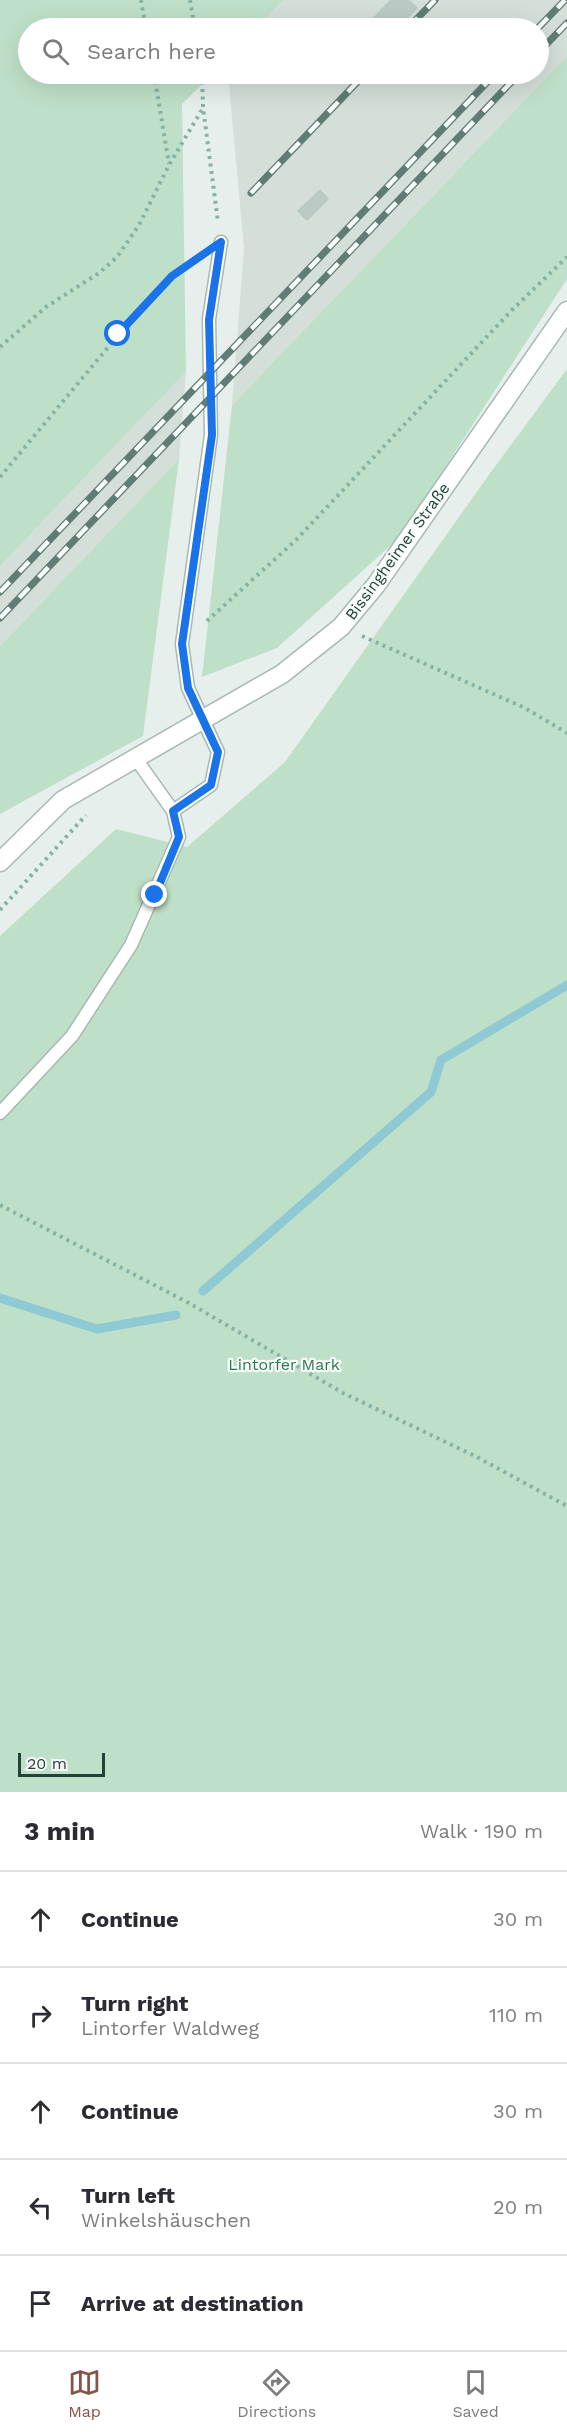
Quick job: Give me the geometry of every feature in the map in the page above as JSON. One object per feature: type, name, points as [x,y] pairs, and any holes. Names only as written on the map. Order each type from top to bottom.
[{"type":"street","name":"Bissingheimer Straße","points":[[0,862],[63,800],[282,674],[341,627],[376,585],[567,311]]},
{"type":"lane","points":[[173,811],[211,785],[218,752],[188,688],[182,644],[212,435],[209,320],[221,242]]},
{"type":"lane","points":[[0,1113],[72,1036],[131,945],[179,837],[173,811],[136,759]]},
{"type":"path","points":[[141,0],[144,18]]},
{"type":"path","points":[[190,0],[193,18]]},
{"type":"path","points":[[156,84],[169,165]]},
{"type":"path","points":[[0,477],[118,334],[172,276],[221,242],[203,107],[202,84]]},
{"type":"path","points":[[0,347],[46,307],[99,273],[117,257],[139,225],[169,165],[203,107]]},
{"type":"path","points":[[182,644],[296,540],[512,310],[567,257]]},
{"type":"path","points":[[341,627],[525,708],[567,733]]},
{"type":"path","points":[[0,910],[90,811]]},
{"type":"path","points":[[0,1205],[189,1303],[343,1393],[477,1457],[567,1506]]},
{"type":"shaded area","points":[[284,0],[567,0],[567,56],[549,75],[549,18],[266,18]]},
{"type":"shaded area","points":[[229,84],[540,84],[232,405],[244,248]]},
{"type":"shaded area","points":[[186,372],[179,459],[0,646],[0,566]]},
{"type":"green space","points":[[0,0],[284,0],[266,18],[18,18],[18,84],[202,84],[182,104],[186,372],[0,566]]},
{"type":"green space","points":[[567,56],[567,279],[400,537],[277,648],[202,677],[232,405],[540,84],[549,84],[549,75]]},
{"type":"green space","name":"Lintorfer Mark","points":[[567,369],[567,1792],[0,1792],[0,936],[116,829],[187,847],[285,762],[488,476]]},
{"type":"green space","points":[[179,459],[143,736],[0,814],[0,646]]},
{"type":"building","points":[[391,0],[408,0],[417,8],[407,18],[374,18]]},
{"type":"building","points":[[320,190],[328,199],[307,220],[298,211]]},
{"type":"waterway","points":[[203,1291],[431,1092],[441,1060],[567,985]]},
{"type":"waterway","points":[[0,1298],[97,1329],[176,1315]]},
{"type":"railway","points":[[418,18],[435,0]]},
{"type":"railway","points":[[548,18],[565,0]]},
{"type":"railway","points":[[549,42],[567,23]]},
{"type":"railway","points":[[251,193],[355,84]]},
{"type":"railway","points":[[0,592],[485,84]]},
{"type":"railway","points":[[0,618],[509,84]]},
{"type":"route","points":[[118,334],[172,276],[221,242],[209,320],[212,435],[182,644],[188,688],[218,752],[211,785],[173,811],[179,837],[155,895]]}]
